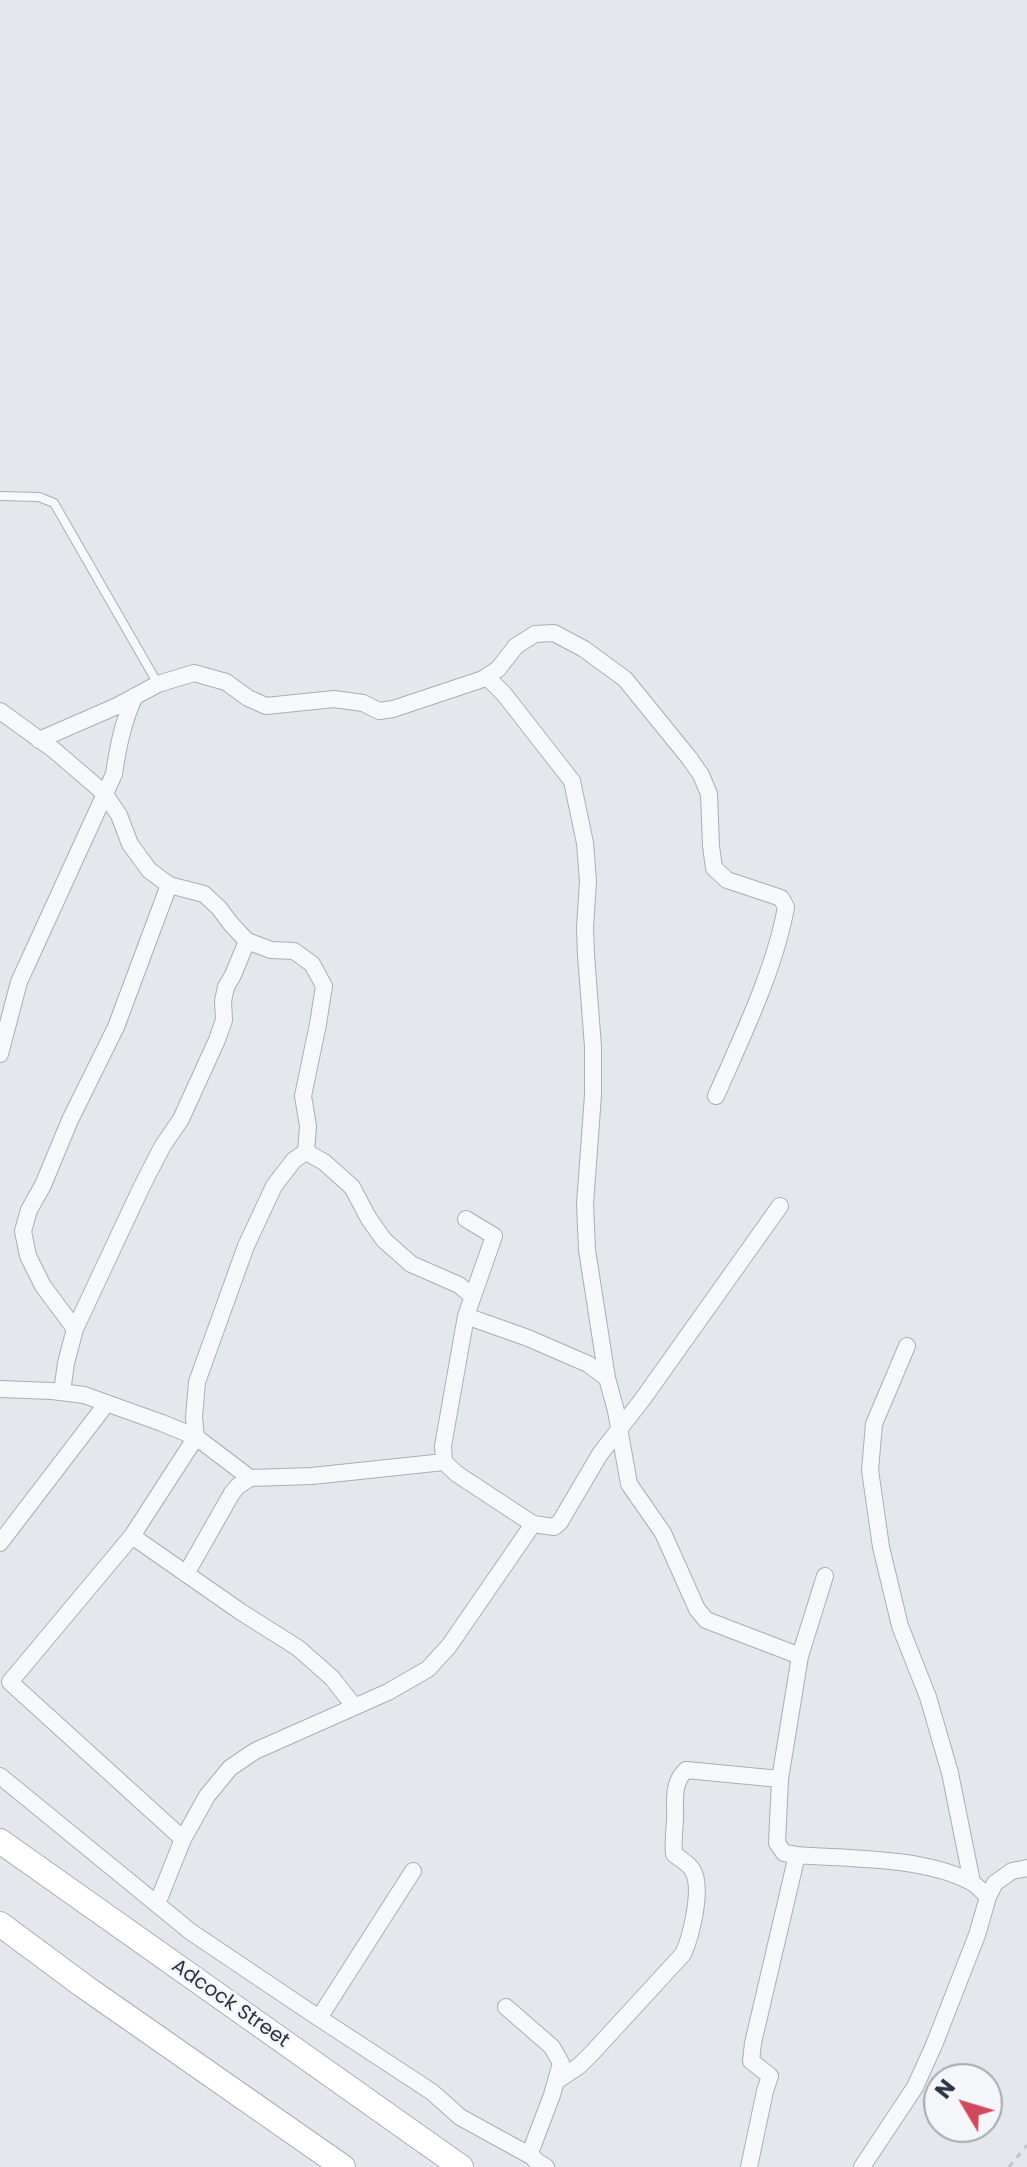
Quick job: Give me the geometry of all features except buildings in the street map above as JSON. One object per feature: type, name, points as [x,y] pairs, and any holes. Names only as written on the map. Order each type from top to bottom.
[{"type":"main road","name":"Adcock Street","points":[[0,1841],[461,2167]]},
{"type":"main road","points":[[0,1924],[343,2167]]},
{"type":"street","points":[[39,740],[158,684],[194,673],[226,682],[248,698],[266,706],[334,699],[363,703],[379,711],[393,709],[487,677],[498,669],[516,646],[535,634],[554,633],[584,649],[625,679],[701,775],[709,794],[714,868],[727,880],[781,898],[786,907],[781,934],[766,977],[716,1096]]},
{"type":"street","points":[[487,677],[504,694],[572,781],[585,843],[588,881],[586,955],[593,1047],[593,1095],[585,1204],[587,1250],[607,1378],[629,1484],[663,1533],[692,1598],[706,1620],[800,1656]]},
{"type":"street","points":[[0,1054],[19,982],[114,774],[126,716],[135,696]]},
{"type":"street","points":[[0,711],[54,750],[104,793],[119,815],[130,844],[149,870],[169,885],[204,894],[247,941],[271,950],[294,951],[312,964],[324,986],[303,1096],[308,1126],[306,1152]]},
{"type":"street","points":[[75,1329],[43,1286],[28,1256],[23,1231],[29,1210],[70,1120],[116,1027],[169,885]]},
{"type":"street","points":[[62,1392],[75,1329],[142,1186],[181,1119],[217,1040],[224,1020],[226,987],[247,941]]},
{"type":"street","points":[[306,1152],[324,1162],[352,1187],[384,1240],[411,1264],[459,1285],[472,1296]]},
{"type":"street","points":[[183,1839],[5,1677],[132,1536],[196,1437],[197,1382],[246,1246],[274,1186],[294,1160],[306,1152]]},
{"type":"street","points":[[466,1219],[494,1236],[466,1316],[443,1446],[444,1462],[457,1474],[533,1524],[554,1527],[618,1428],[642,1400],[780,1206]]},
{"type":"street","points":[[466,1316],[588,1364],[607,1378]]},
{"type":"street","points":[[907,1346],[874,1424],[870,1470],[881,1547],[900,1626],[928,1697],[950,1773],[972,1882]]},
{"type":"street","points":[[0,1389],[62,1392],[107,1403],[196,1437],[250,1478]]},
{"type":"street","points":[[0,1543],[107,1403]]},
{"type":"street","points":[[186,1574],[232,1493],[250,1478],[312,1476],[444,1462]]},
{"type":"street","points":[[157,1904],[183,1839],[207,1796],[230,1768],[255,1751],[388,1692],[428,1669],[449,1646],[533,1524]]},
{"type":"street","points":[[132,1536],[298,1648],[332,1678],[354,1706]]},
{"type":"street","points":[[825,1576],[800,1656],[780,1779],[777,1843],[784,1853],[797,1855],[934,1867],[972,1882],[988,1897]]},
{"type":"street","points":[[558,2080],[593,2052],[683,1954],[689,1941],[695,1906],[695,1874],[674,1854],[676,1784],[681,1774],[686,1770],[780,1779]]},
{"type":"street","points":[[0,1776],[191,1932],[432,2092],[460,2117],[546,2167]]},
{"type":"street","points":[[749,2167],[770,2076],[751,2061],[753,2043],[797,1855]]},
{"type":"street","points":[[862,2167],[915,2087],[995,1883],[1012,1871],[1027,1868]]},
{"type":"street","points":[[319,2018],[413,1871]]},
{"type":"street","points":[[506,2007],[541,2037],[559,2056],[561,2063],[531,2156]]},
{"type":"lane","points":[[0,496],[39,497],[54,503],[158,684]]},
{"type":"path","points":[[1009,2167],[1027,2145]]}]
